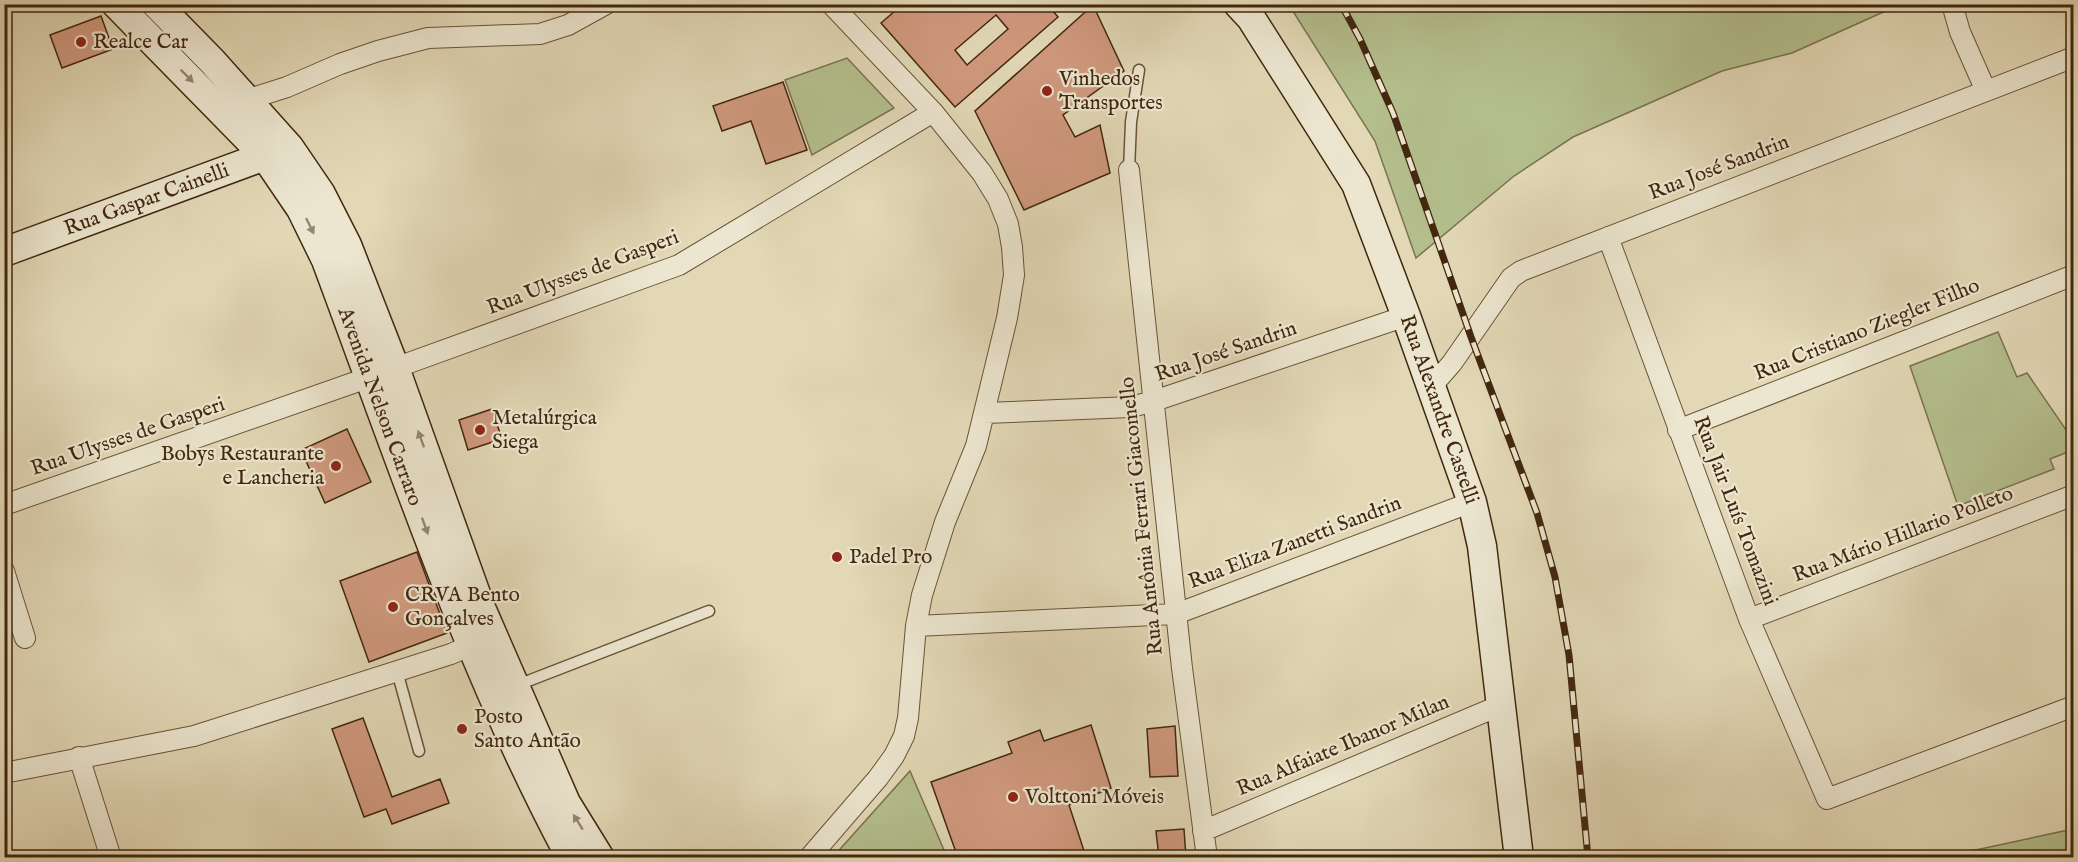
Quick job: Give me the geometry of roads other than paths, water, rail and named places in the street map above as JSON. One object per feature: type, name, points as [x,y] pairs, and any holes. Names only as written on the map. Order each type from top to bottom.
[{"type":"main road","name":"Avenida Nelson Carraro","points":[[116,4],[234,105],[277,152],[326,260],[383,373],[471,613],[525,739]]},
{"type":"main road","name":"Avenida Nelson Carraro","points":[[156,4],[212,61],[234,105]]},
{"type":"main road","name":"Rua Alexandre Castelli","points":[[1238,4],[1251,18],[1356,184],[1472,502],[1482,546],[1519,858]]},
{"type":"main road","name":"Rua Gaspar Cainelli","points":[[4,252],[277,152]]},
{"type":"main road","name":"Avenida Nelson Carraro","points":[[482,640],[514,686],[525,739],[544,808],[586,856]]},
{"type":"street","points":[[234,105],[388,48],[428,38],[540,34],[568,25],[606,4]]},
{"type":"street","points":[[809,858],[878,778],[894,756],[904,736],[908,718],[916,626],[922,595],[945,522],[976,446],[1014,275],[1008,224],[998,199],[982,173],[933,112],[831,4]]},
{"type":"street","points":[[1952,4],[1960,32],[1986,91]]},
{"type":"street","name":"Rua José Sandrin","points":[[1431,387],[1458,355],[1511,278],[1521,271],[2073,57]]},
{"type":"street","name":"Rua Ulysses de Gasperi","points":[[4,505],[383,373],[679,265],[933,112]]},
{"type":"street","name":"Rua Antônia Ferrari Giacomello","points":[[1129,170],[1176,614],[1207,858]]},
{"type":"street","name":"Rua Jair Luís Tomazini","points":[[1608,237],[1749,619],[1827,799],[2073,706]]},
{"type":"street","name":"Rua Cristiano Ziegler Filho","points":[[1678,430],[2073,275]]},
{"type":"street","name":"Rua José Sandrin","points":[[985,413],[1131,407],[1406,316]]},
{"type":"street","name":"Rua Mário Hillario Polleto","points":[[1749,619],[2073,495]]},
{"type":"street","name":"Rua Eliza Zanetti Sandrin","points":[[916,626],[1176,614],[1472,502]]},
{"type":"street","points":[[4,572],[25,638]]},
{"type":"street","points":[[4,773],[194,736],[451,654],[482,640]]},
{"type":"street","name":"Rua Alfaiate Ibanor Milan","points":[[1203,831],[1502,705]]},
{"type":"street","points":[[79,757],[111,858]]},
{"type":"lane","points":[[1129,170],[1131,122],[1139,70]]},
{"type":"lane","points":[[514,686],[709,611]]},
{"type":"lane","points":[[397,671],[419,751]]},
{"type":"railway","points":[[1341,4],[1360,39],[1393,113],[1471,337],[1537,513],[1555,577],[1569,655],[1588,858]]},
{"type":"place","name":"Realce Car","points":[[81,42]]},
{"type":"place","name":"Vinhedos Transportes","points":[[1047,91]]},
{"type":"place","name":"Metalúrgica Siega","points":[[480,430]]},
{"type":"place","name":"Bobys Restaurante e Lancheria","points":[[336,466]]},
{"type":"place","name":"Padel Pro","points":[[837,557]]},
{"type":"place","name":"CRVA Bento Gonçalves","points":[[393,607]]},
{"type":"place","name":"Posto Santo Antão","points":[[462,729]]},
{"type":"place","name":"Volttoni Móveis","points":[[1013,797]]}]
